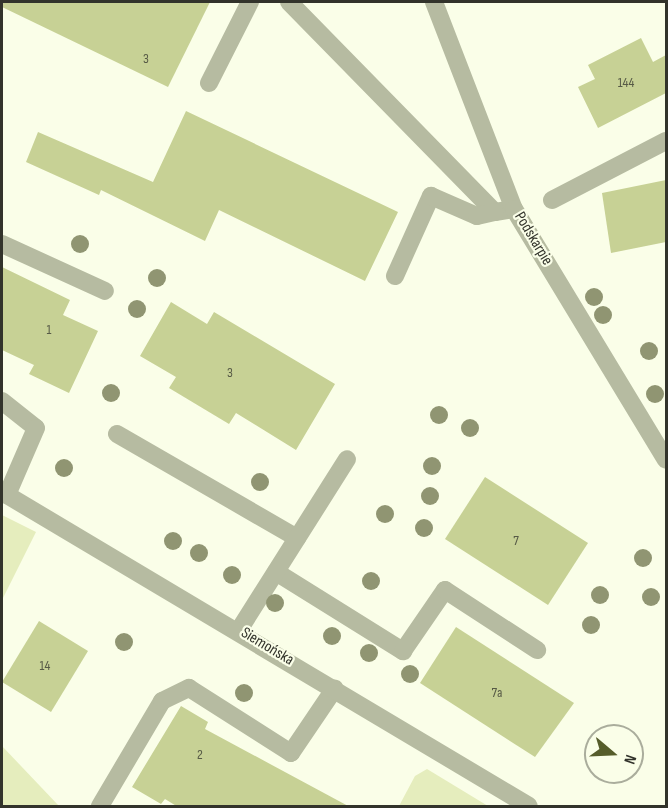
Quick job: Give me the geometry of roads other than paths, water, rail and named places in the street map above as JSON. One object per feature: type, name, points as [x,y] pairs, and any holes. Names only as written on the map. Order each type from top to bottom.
[{"type":"street","points":[[209,83],[250,2]]},
{"type":"street","points":[[289,2],[495,212]]},
{"type":"street","name":"Podskarpie","points":[[434,2],[514,209],[666,460]]},
{"type":"street","points":[[552,200],[666,141]]},
{"type":"street","points":[[395,276],[431,196],[477,216],[514,209]]},
{"type":"street","points":[[2,244],[105,291]]},
{"type":"street","points":[[2,401],[36,428],[4,494]]},
{"type":"street","points":[[117,434],[297,538]]},
{"type":"street","points":[[239,630],[347,459]]},
{"type":"street","name":"Siemońska","points":[[4,494],[239,630],[530,807]]},
{"type":"street","points":[[276,572],[403,651],[445,590],[537,650]]},
{"type":"street","points":[[100,807],[162,701],[189,688],[291,753],[335,688]]}]
